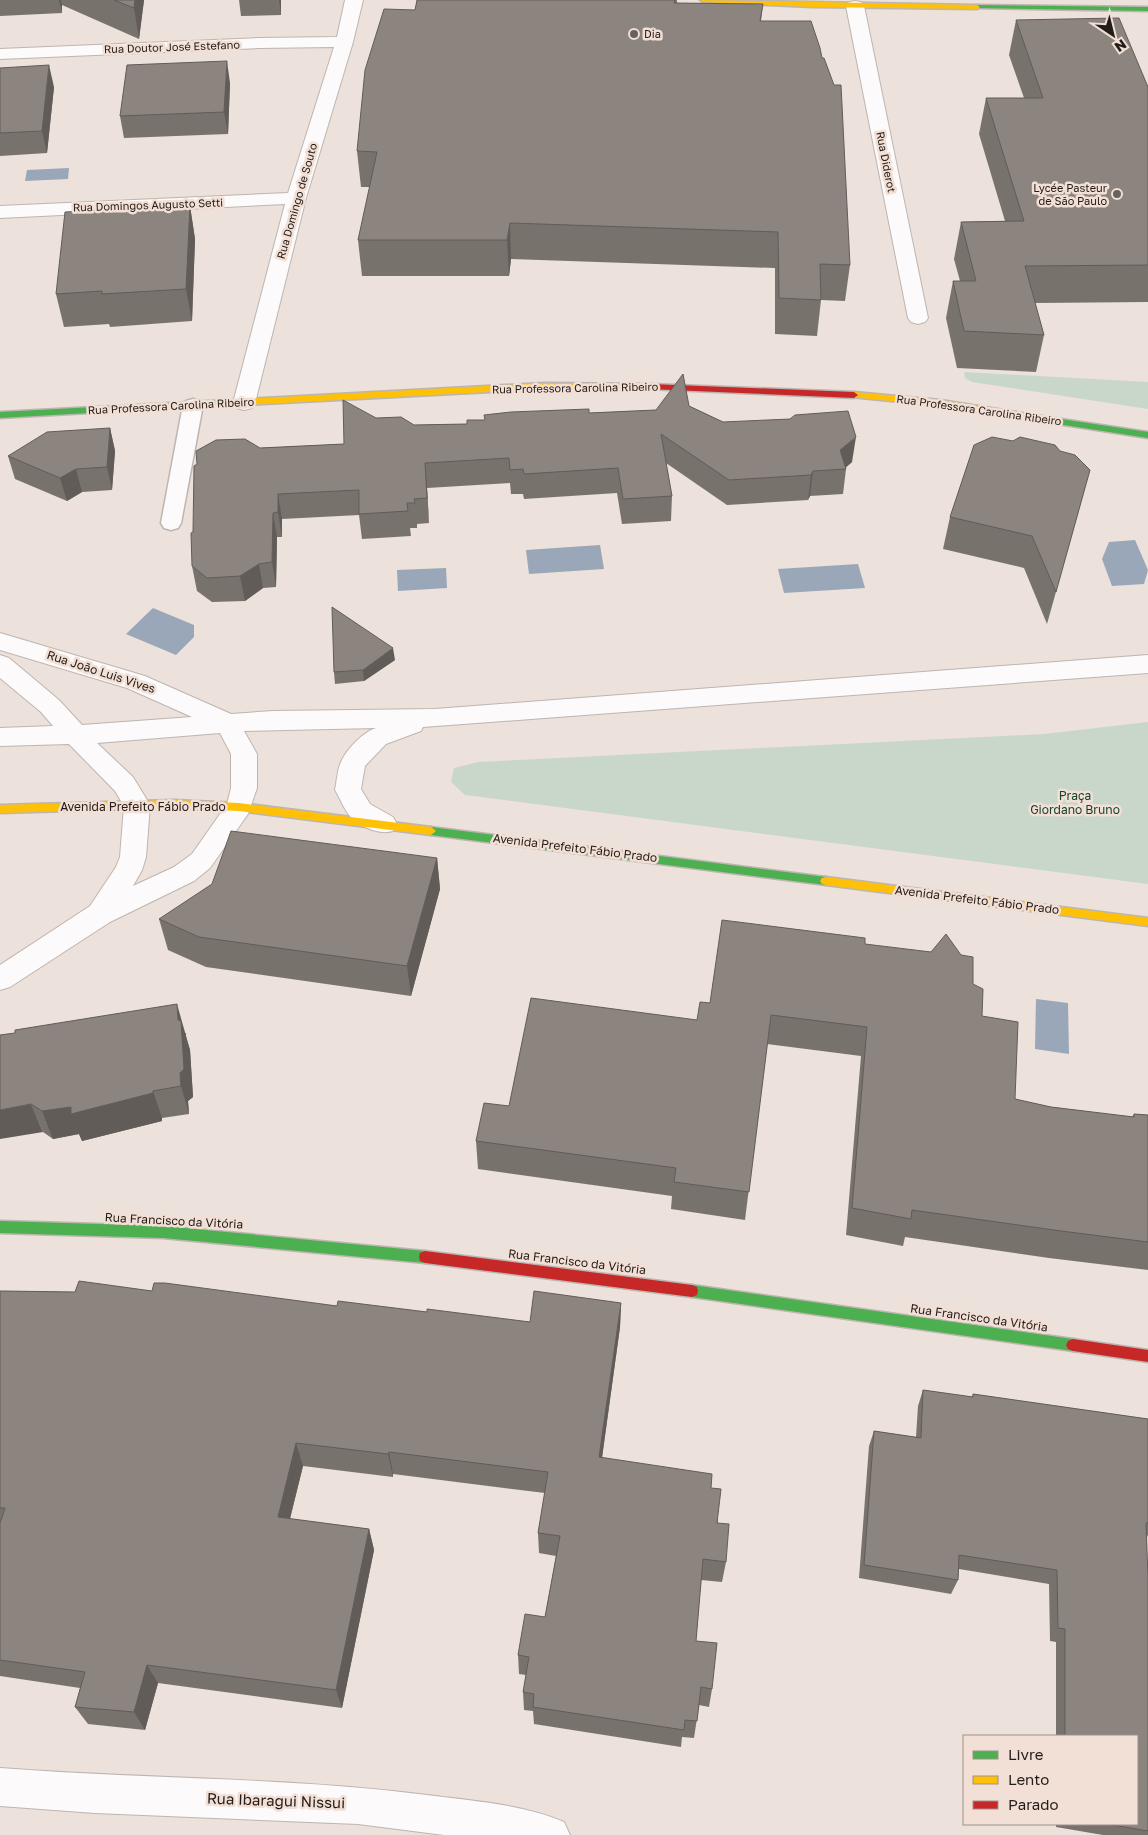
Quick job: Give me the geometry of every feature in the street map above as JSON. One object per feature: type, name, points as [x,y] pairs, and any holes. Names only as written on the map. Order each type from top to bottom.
[{"type":"street","name":"Rua Domingo de Souto","points":[[244,402],[296,198],[344,42],[354,0]]},
{"type":"street","points":[[703,0],[764,4],[855,6],[1148,9]]},
{"type":"street","name":"Rua Diderot","points":[[855,6],[918,318]]},
{"type":"street","name":"Rua Doutor José Estefano","points":[[0,54],[258,43],[344,42]]},
{"type":"street","name":"Rua Domingos Augusto Setti","points":[[0,212],[296,198]]},
{"type":"street","name":"Rua Professora Carolina Ribeiro","points":[[0,415],[545,386],[676,386],[846,394],[940,403],[1148,435]]},
{"type":"street","name":"Rua João Luis Vives","points":[[0,641],[136,682],[227,723]]},
{"type":"street","points":[[0,736],[77,735],[319,718],[435,718],[1148,664]]},
{"type":"street","points":[[4,677],[50,706],[90,752],[124,784],[137,805],[129,870],[100,914]]},
{"type":"street","points":[[384,824],[361,811],[348,790],[353,763],[377,737],[435,718]]},
{"type":"street","points":[[0,979],[100,914],[184,874],[201,861],[239,806],[244,788],[244,754],[227,723]]},
{"type":"street","name":"Avenida Prefeito Fábio Prado","points":[[0,809],[137,805],[239,806],[1148,922]]},
{"type":"street","name":"Rua Francisco da Vitória","points":[[0,1227],[183,1233],[346,1249],[632,1283],[1148,1356]]},
{"type":"street","name":"Rua Ibaragui Nissui","points":[[0,1787],[95,1794],[358,1805],[490,1822],[550,1835]]},
{"type":"lane","points":[[172,523],[194,405]]},
{"type":"green space","points":[[964,372],[1148,382],[1148,409],[972,382],[965,378]]},
{"type":"green space","name":"Praça Giordano Bruno","points":[[1148,722],[1148,884],[465,795],[451,782],[454,768],[478,762],[1044,734]]},
{"type":"water","points":[[69,168],[68,179],[25,181],[27,170]]},
{"type":"water","points":[[1135,540],[1148,570],[1144,584],[1112,586],[1102,559],[1109,542]]},
{"type":"water","points":[[600,545],[604,569],[529,574],[526,550]]},
{"type":"water","points":[[858,564],[865,588],[784,593],[778,569]]},
{"type":"water","points":[[446,568],[447,588],[398,591],[397,570]]},
{"type":"water","points":[[153,608],[194,625],[194,637],[176,655],[126,634]]},
{"type":"water","points":[[1036,999],[1068,1003],[1069,1054],[1035,1049]]},
{"type":"building","points":[[114,0],[135,0],[134,8]]},
{"type":"building","points":[[417,0],[675,0],[674,3],[763,4],[760,21],[811,21],[822,58],[824,58],[834,85],[841,85],[850,265],[820,264],[821,300],[779,298],[778,232],[510,223],[507,240],[358,240],[377,152],[357,151],[365,70],[384,9],[415,10]]},
{"type":"building","points":[[1119,18],[1148,87],[1148,265],[1025,266],[1044,335],[964,331],[953,281],[976,281],[961,222],[1024,221],[986,98],[1043,98],[1016,20]]},
{"type":"building","points":[[227,61],[224,112],[120,116],[127,65]]},
{"type":"building","points":[[49,65],[42,131],[0,133],[0,68]]},
{"type":"building","points":[[190,206],[186,289],[102,294],[102,291],[56,294],[65,212]]},
{"type":"building","points":[[683,374],[689,406],[723,422],[790,419],[795,415],[848,411],[856,437],[840,450],[846,469],[813,471],[811,475],[729,480],[661,434],[672,496],[623,499],[618,468],[524,474],[523,469],[510,470],[509,458],[425,463],[427,498],[414,499],[415,503],[407,503],[408,511],[359,514],[359,490],[278,494],[278,512],[273,513],[272,562],[259,564],[240,576],[207,578],[192,566],[191,533],[193,532],[196,451],[216,440],[245,439],[260,448],[344,444],[343,400],[376,418],[401,417],[414,425],[467,424],[467,420],[485,420],[484,415],[511,412],[589,409],[589,413],[656,410]]},
{"type":"building","points":[[110,428],[107,467],[76,469],[60,478],[8,456],[47,432]]},
{"type":"building","points":[[992,437],[1013,441],[1020,437],[1055,445],[1060,451],[1075,455],[1090,470],[1056,592],[1032,536],[950,517],[974,445]]},
{"type":"building","points":[[332,607],[393,648],[363,670],[334,672]]},
{"type":"building","points":[[231,831],[437,858],[407,966],[199,937],[159,919],[212,884]]},
{"type":"building","points":[[722,920],[865,938],[865,944],[931,952],[946,934],[961,955],[973,957],[973,984],[983,989],[982,1016],[1018,1022],[1015,1099],[1051,1107],[1134,1117],[1134,1114],[1148,1115],[1148,1242],[912,1210],[911,1219],[852,1208],[867,1027],[771,1015],[749,1192],[674,1182],[676,1168],[476,1141],[484,1103],[509,1106],[531,998],[697,1020],[700,1002],[710,1003]]},
{"type":"building","points":[[177,1004],[178,1020],[181,1021],[184,1069],[180,1073],[181,1086],[153,1091],[153,1093],[71,1114],[71,1107],[42,1111],[31,1104],[0,1110],[0,1035],[15,1033],[15,1030]]},
{"type":"building","points":[[79,1281],[152,1291],[154,1283],[165,1283],[337,1306],[338,1301],[427,1312],[427,1309],[530,1322],[534,1291],[621,1303],[599,1457],[712,1474],[711,1488],[721,1489],[717,1523],[729,1524],[726,1562],[703,1559],[696,1641],[717,1643],[712,1689],[701,1687],[697,1721],[685,1720],[684,1730],[533,1707],[534,1694],[523,1692],[529,1657],[518,1655],[525,1614],[545,1617],[560,1536],[538,1533],[548,1472],[389,1452],[388,1454],[296,1443],[278,1517],[369,1529],[336,1690],[147,1665],[134,1712],[75,1707],[85,1672],[0,1660],[0,1523],[5,1508],[0,1508],[0,1291],[75,1292]]},
{"type":"building","points":[[923,1390],[973,1397],[973,1394],[1148,1419],[1148,1523],[1146,1523],[1148,1578],[1148,1831],[1113,1825],[1138,1825],[1138,1735],[1065,1735],[1065,1629],[1058,1628],[1057,1570],[959,1555],[958,1580],[864,1565],[874,1431],[921,1438]]},
{"type":"traffic: fast","points":[[977,7],[1148,9]]},
{"type":"traffic: fast","points":[[0,415],[246,402]]},
{"type":"traffic: fast","points":[[1041,419],[1148,435]]},
{"type":"traffic: fast","points":[[431,831],[826,881]]},
{"type":"traffic: fast","points":[[0,1227],[163,1232],[425,1257]]},
{"type":"traffic: fast","points":[[692,1291],[1073,1345]]},
{"type":"traffic: slow","points":[[703,0],[812,5],[977,7]]},
{"type":"traffic: slow","points":[[246,402],[545,386],[651,387]]},
{"type":"traffic: slow","points":[[854,395],[940,403],[1041,419]]},
{"type":"traffic: slow","points":[[0,809],[174,804],[239,807],[431,831]]},
{"type":"traffic: slow","points":[[826,881],[1148,922]]},
{"type":"traffic: jam","points":[[651,387],[854,395]]},
{"type":"traffic: jam","points":[[425,1257],[692,1291]]},
{"type":"traffic: jam","points":[[1073,1345],[1148,1356]]},
{"type":"place","name":"Dia","points":[[634,34]]},
{"type":"place","name":"Lycée Pasteur de São Paulo","points":[[1117,194]]}]
